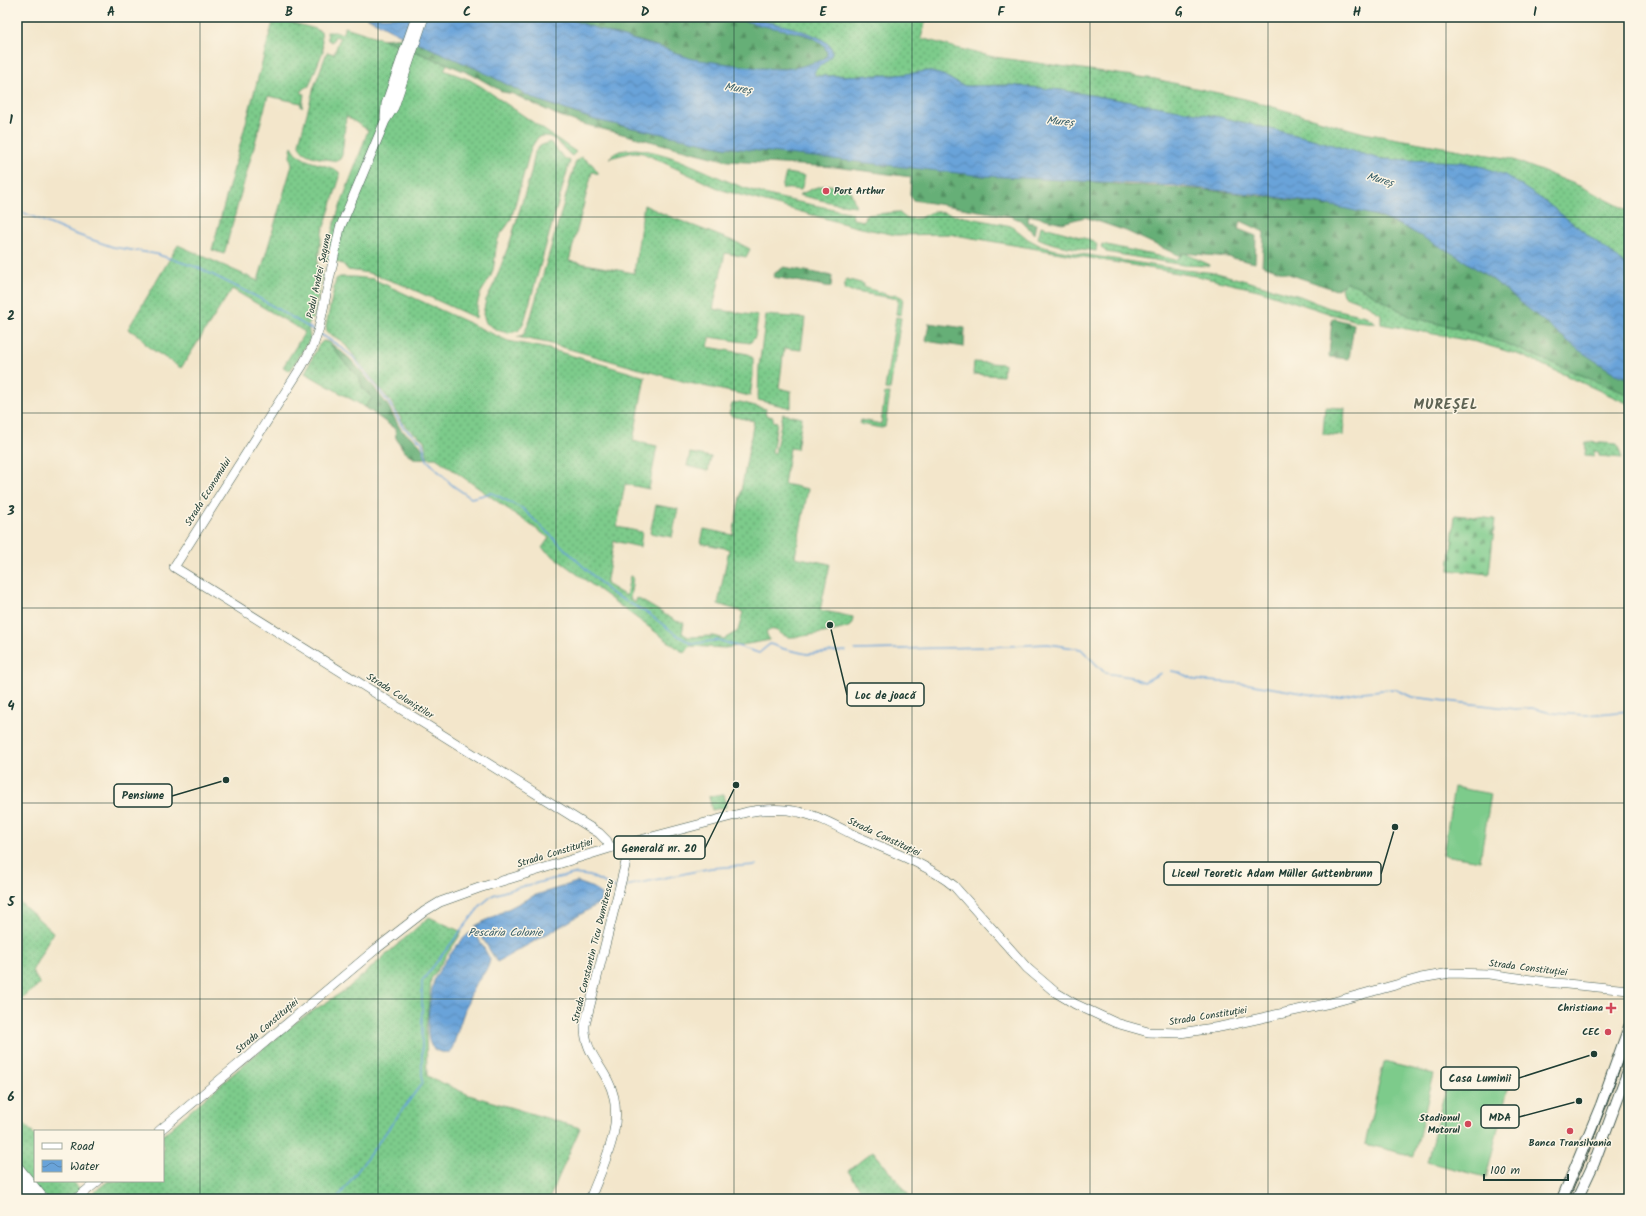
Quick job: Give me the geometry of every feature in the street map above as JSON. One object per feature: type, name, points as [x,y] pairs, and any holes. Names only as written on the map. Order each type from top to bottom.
[{"type":"highway","points":[[17,1167],[43,1199]]},
{"type":"highway","points":[[17,1183],[30,1199]]},
{"type":"main road","points":[[1562,1199],[1598,1111],[1629,1027]]},
{"type":"main road","points":[[1578,1199],[1594,1163],[1629,1068]]},
{"type":"street","name":"Podul Andrei Șaguna","points":[[262,429],[302,366],[318,332],[340,228],[385,121],[416,17]]},
{"type":"street","name":"Podul Andrei Șaguna","points":[[390,105],[424,17]]},
{"type":"street","name":"Strada Economului","points":[[174,567],[262,429]]},
{"type":"street","name":"Strada Coloniștilor","points":[[174,567],[599,833],[607,841],[610,848]]},
{"type":"street","name":"Strada Constituției","points":[[160,1130],[364,959],[425,910],[457,895],[610,848],[747,812],[763,810],[787,810],[810,815],[905,858],[945,878],[1028,968],[1055,992],[1075,1004],[1116,1023],[1148,1032],[1180,1033],[1220,1027],[1330,1003],[1421,978],[1450,973],[1489,974],[1546,982],[1629,990]]},
{"type":"street","name":"Strada Constantin Ticu Dumitrescu","points":[[590,1199],[611,1141],[616,1119],[613,1094],[609,1082],[589,1049],[585,1034],[585,1025],[631,842]]},
{"type":"street","points":[[76,1199],[97,1182]]},
{"type":"green space","points":[[564,17],[733,17],[791,30],[812,38],[823,44],[827,55],[818,62],[804,66],[785,68],[721,65],[691,59],[651,44],[588,27]]},
{"type":"green space","points":[[747,17],[927,17],[921,38],[960,49],[994,57],[1155,79],[1245,99],[1364,133],[1511,159],[1582,187],[1629,211],[1629,267],[1543,200],[1483,167],[1462,162],[1380,159],[1312,139],[1220,117],[1061,90],[1009,85],[966,86],[959,84],[943,75],[928,72],[897,75],[816,76],[814,73],[817,68],[826,61],[831,47],[821,39]]},
{"type":"green space","points":[[274,18],[316,29],[321,32],[323,51],[309,86],[304,88],[301,92],[304,94],[302,108],[301,103],[268,96],[224,254],[212,250]]},
{"type":"green space","points":[[345,27],[383,39],[447,64],[444,70],[470,80],[482,87],[576,152],[572,156],[553,139],[544,136],[538,137],[531,148],[511,219],[498,239],[492,273],[480,296],[476,318],[403,285],[369,273],[348,270],[343,264],[325,259],[339,210],[368,130],[346,116],[342,155],[340,159],[336,161],[319,158],[303,152],[299,143],[314,87],[327,52],[334,54],[340,38],[335,36],[332,42],[328,40],[327,32],[338,32],[342,34]]},
{"type":"green space","points":[[405,37],[477,69],[535,99],[571,112],[595,120],[724,147],[1124,185],[1212,191],[1331,206],[1370,214],[1422,236],[1490,278],[1580,351],[1611,371],[1629,379],[1629,395],[1505,343],[1464,330],[1411,317],[1360,287],[1346,282],[1336,290],[1262,265],[1264,232],[1241,221],[1238,229],[1256,236],[1255,263],[1228,257],[1184,253],[1180,256],[1126,231],[1085,217],[1062,223],[1029,215],[1028,222],[1036,224],[1034,234],[1020,220],[1010,216],[913,200],[910,195],[911,177],[835,167],[728,161],[579,123],[555,114],[513,94],[503,92],[475,76],[447,64],[383,39]]},
{"type":"green space","points":[[550,142],[564,158],[570,161],[524,322],[518,331],[508,333],[497,330],[486,323],[483,314],[486,300],[495,282],[511,239],[531,173],[535,152],[540,146]]},
{"type":"green space","points":[[292,146],[301,157],[339,172],[340,177],[322,233],[317,265],[323,268],[323,271],[314,315],[308,326],[310,339],[290,371],[283,367],[305,332],[232,289],[181,368],[147,346],[141,337],[128,329],[178,245],[258,281],[292,165],[290,156]]},
{"type":"green space","points":[[636,149],[664,155],[758,192],[852,213],[853,219],[864,221],[865,215],[898,212],[907,219],[920,218],[934,211],[1012,226],[1028,239],[1041,246],[1056,250],[1183,270],[1217,273],[1300,296],[1329,308],[1366,316],[1376,323],[1357,321],[1258,290],[1201,277],[949,234],[896,235],[856,227],[722,190],[643,153],[634,152],[609,158],[618,152]]},
{"type":"green space","points":[[581,157],[592,164],[599,174],[592,172],[569,261],[634,273],[644,205],[750,249],[746,257],[725,253],[713,309],[758,316],[755,337],[750,343],[710,337],[708,347],[748,354],[753,358],[753,376],[750,396],[689,383],[548,343],[517,337],[523,335],[529,323],[576,161]]},
{"type":"green space","points":[[786,173],[805,176],[801,190],[782,188]]},
{"type":"green space","points":[[826,185],[841,186],[850,190],[856,206],[833,203],[799,195],[814,188]]},
{"type":"green space","points":[[1041,226],[1094,241],[1097,245],[1096,251],[1059,245],[1038,238]]},
{"type":"green space","points":[[1102,244],[1176,260],[1184,253],[1210,266],[1183,265],[1106,252],[1101,247]]},
{"type":"green space","points":[[784,267],[832,276],[831,287],[773,277],[775,273]]},
{"type":"green space","points":[[340,277],[373,279],[508,341],[549,349],[645,377],[633,441],[657,446],[649,489],[625,484],[617,527],[642,532],[640,547],[614,541],[606,584],[626,596],[630,576],[633,577],[630,599],[635,603],[637,598],[676,621],[684,623],[682,633],[688,637],[713,636],[724,639],[738,631],[743,612],[718,604],[729,549],[701,543],[704,529],[733,535],[754,421],[731,416],[729,414],[732,404],[740,402],[766,409],[765,415],[773,417],[773,421],[777,422],[772,453],[775,453],[783,414],[802,418],[797,449],[790,448],[784,484],[808,489],[795,557],[830,564],[820,610],[853,617],[851,625],[847,628],[831,632],[793,637],[786,636],[778,631],[772,630],[766,633],[770,640],[725,648],[690,646],[684,653],[542,548],[549,538],[436,458],[428,458],[424,440],[406,427],[391,402],[343,342],[327,332],[326,326],[336,279]]},
{"type":"green space","points":[[846,279],[864,284],[864,287],[891,296],[895,294],[903,298],[901,315],[896,314],[898,299],[844,290]]},
{"type":"green space","points":[[1346,281],[1360,287],[1411,317],[1464,330],[1505,343],[1629,395],[1629,404],[1523,356],[1476,342],[1381,324],[1381,314],[1370,306],[1343,295],[1341,288]]},
{"type":"green space","points":[[766,315],[805,318],[801,350],[784,348],[779,388],[791,391],[791,408],[758,400],[759,367]]},
{"type":"green space","points":[[896,317],[901,318],[890,390],[885,389]]},
{"type":"green space","points":[[1332,318],[1354,324],[1349,359],[1329,357]]},
{"type":"green space","points":[[929,323],[965,328],[964,347],[926,341]]},
{"type":"green space","points":[[323,341],[329,342],[344,362],[359,377],[363,389],[372,398],[365,407],[305,373],[318,346]]},
{"type":"green space","points":[[329,342],[349,358],[362,372],[388,406],[401,430],[418,442],[428,458],[415,459],[404,451],[396,438],[395,429],[365,407],[372,398],[363,389],[359,377],[344,362]]},
{"type":"green space","points":[[974,362],[1004,364],[1003,376],[973,374]]},
{"type":"green space","points":[[885,393],[890,393],[885,427],[881,428],[860,424],[861,420],[881,424]]},
{"type":"green space","points":[[1325,407],[1345,408],[1343,436],[1323,434]]},
{"type":"green space","points":[[1586,442],[1617,444],[1622,458],[1599,456],[1599,452],[1594,451],[1594,456],[1585,455]]},
{"type":"green space","points":[[690,453],[711,457],[708,471],[687,466]]},
{"type":"green space","points":[[656,505],[678,509],[672,537],[650,533]]},
{"type":"green space","points":[[1455,515],[1495,519],[1489,574],[1449,570]]},
{"type":"green space","points":[[1454,787],[1491,794],[1480,861],[1443,855]]},
{"type":"green space","points":[[724,794],[726,807],[712,810],[709,796]]},
{"type":"green space","points":[[17,900],[53,932],[32,971],[40,984],[17,1003]]},
{"type":"green space","points":[[429,917],[462,932],[431,979],[426,1028],[427,1076],[469,1095],[580,1128],[549,1199],[17,1199],[17,1115],[34,1135],[34,1182],[74,1182],[87,1198],[107,1182],[164,1182],[164,1134],[250,1059],[299,1020],[347,989]]},
{"type":"green space","points":[[1384,1062],[1434,1074],[1414,1156],[1365,1144]]},
{"type":"green space","name":"Stadionul Motorul","points":[[1450,1071],[1509,1085],[1486,1177],[1427,1162]]},
{"type":"green space","points":[[873,1151],[912,1199],[867,1199],[848,1171]]},
{"type":"water","name":"Mureș","points":[[366,17],[564,17],[610,33],[663,48],[692,59],[759,68],[785,69],[799,67],[824,59],[827,55],[825,48],[811,37],[759,25],[733,17],[755,19],[803,31],[827,43],[832,50],[832,54],[828,60],[818,67],[814,73],[816,76],[897,75],[928,71],[943,75],[959,84],[966,86],[1009,85],[1061,90],[1220,117],[1312,139],[1380,159],[1462,162],[1483,167],[1505,175],[1543,200],[1629,267],[1629,379],[1616,374],[1580,351],[1492,279],[1457,256],[1406,228],[1378,216],[1333,206],[1262,195],[1177,186],[984,176],[724,147],[595,120],[535,99],[477,69],[405,37]]},
{"type":"water","name":"Pescăria Colonie","points":[[577,882],[590,886],[601,894],[601,902],[497,962],[475,926],[533,896]]},
{"type":"water","points":[[470,933],[477,936],[490,959],[488,967],[473,989],[450,1052],[438,1051],[431,1046],[428,1030],[429,1010],[434,982],[439,971],[452,953],[461,941]]},
{"type":"waterway","points":[[17,210],[69,232],[113,247],[156,254],[199,268],[257,297],[315,331]]},
{"type":"waterway","points":[[320,334],[338,345],[353,357],[389,403],[403,427],[422,442],[427,460],[452,485],[471,498],[492,493],[523,509],[611,593],[649,614],[674,633],[692,644],[718,640],[759,653],[770,644],[807,654],[846,651]]},
{"type":"waterway","points":[[855,650],[1048,644],[1081,649],[1105,673],[1131,677],[1144,682],[1161,673]]},
{"type":"waterway","points":[[1171,671],[1178,672],[1195,680],[1248,684],[1332,698],[1362,692],[1394,689],[1412,697],[1516,709],[1532,708],[1551,713],[1587,715],[1629,711]]},
{"type":"waterway","points":[[626,886],[711,868],[757,865]]},
{"type":"waterway","points":[[337,1199],[422,1083],[422,981],[481,905],[493,895],[574,874],[590,876],[616,888]]},
{"type":"tram line","points":[[1569,1199],[1588,1154],[1629,1043]]},
{"type":"place","name":"Port Arthur","points":[[826,191]]},
{"type":"place","name":"Loc de joacă","points":[[830,625]]},
{"type":"place","name":"Pensiune","points":[[226,780]]},
{"type":"place","name":"Generală nr. 20","points":[[736,785]]},
{"type":"place","name":"Liceul Teoretic Adam Müller Guttenbrunn","points":[[1395,827]]},
{"type":"place","name":"Christiana","points":[[1611,1008]]},
{"type":"place","name":"CEC","points":[[1608,1032]]},
{"type":"place","name":"Casa Luminii","points":[[1594,1054]]},
{"type":"place","name":"MDA","points":[[1579,1101]]},
{"type":"place","name":"Stadionul Motorul","points":[[1468,1124]]},
{"type":"place","name":"Banca Transilvania","points":[[1570,1131]]},
{"type":"district","name":"MUREȘEL","points":[[1446,405]]}]
